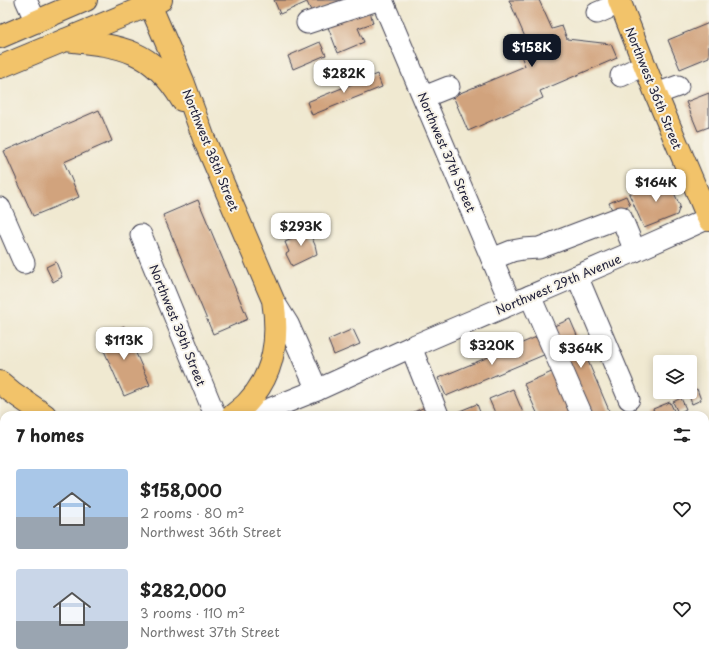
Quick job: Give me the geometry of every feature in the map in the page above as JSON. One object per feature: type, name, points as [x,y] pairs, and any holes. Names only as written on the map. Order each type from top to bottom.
[{"type":"main road","points":[[0,37],[86,0]]},
{"type":"main road","points":[[0,67],[153,2]]},
{"type":"main road","name":"Northwest 38th Street","points":[[153,2],[204,139],[273,300],[276,316],[276,331],[275,346],[270,367],[266,377],[253,396],[238,411]]},
{"type":"main road","name":"Northwest 36th Street","points":[[619,2],[709,219]]},
{"type":"main road","points":[[65,40],[100,44],[124,49],[141,56],[159,70],[175,89],[204,139]]},
{"type":"main road","points":[[0,382],[38,411]]},
{"type":"street","points":[[26,0],[36,22]]},
{"type":"street","points":[[307,23],[377,0]]},
{"type":"street","name":"Northwest 37th Street","points":[[382,0],[511,304]]},
{"type":"street","points":[[597,13],[619,2]]},
{"type":"street","points":[[621,76],[644,65]]},
{"type":"street","points":[[424,97],[449,86]]},
{"type":"street","points":[[656,94],[678,86]]},
{"type":"street","points":[[0,208],[24,263]]},
{"type":"street","points":[[492,259],[518,250],[539,248],[621,217],[635,251]]},
{"type":"street","name":"Northwest 29th Avenue","points":[[264,411],[317,390],[411,347],[709,219]]},
{"type":"street","name":"Northwest 39th Street","points":[[141,235],[213,411]]},
{"type":"street","points":[[577,276],[629,399]]},
{"type":"street","points":[[530,296],[580,411]]},
{"type":"street","name":"Northwest 38th Street","points":[[273,300],[288,324],[317,390]]},
{"type":"street","points":[[411,347],[436,411]]},
{"type":"building","points":[[274,0],[344,0],[312,13],[307,2],[280,14]]},
{"type":"building","points":[[509,0],[539,0],[552,29],[562,26],[567,39],[611,44],[617,58],[540,91],[543,98],[468,131],[453,96],[525,66],[518,48],[528,44]]},
{"type":"building","points":[[370,11],[373,23],[358,28],[364,42],[338,53],[326,22]]},
{"type":"building","points":[[709,23],[709,57],[680,69],[668,40]]},
{"type":"building","points":[[320,42],[326,55],[293,69],[288,56]]},
{"type":"building","points":[[377,74],[382,87],[312,115],[307,102]]},
{"type":"building","points":[[709,93],[709,127],[698,131],[686,102]]},
{"type":"building","points":[[99,110],[112,141],[64,162],[79,197],[33,216],[4,151]]},
{"type":"building","points":[[667,177],[680,206],[677,215],[644,228],[629,194]]},
{"type":"building","points":[[626,196],[630,205],[613,212],[609,203]]},
{"type":"building","points":[[198,200],[248,319],[213,334],[163,215]]},
{"type":"building","points":[[307,227],[315,245],[317,254],[292,266],[286,254],[289,252],[285,242],[292,239],[290,234]]},
{"type":"building","points":[[56,262],[62,277],[53,282],[46,267]]},
{"type":"building","points":[[570,319],[609,411],[588,411],[552,327]]},
{"type":"building","points":[[124,326],[150,385],[124,396],[98,337]]},
{"type":"building","points":[[353,329],[360,344],[334,355],[328,340]]},
{"type":"building","points":[[539,336],[546,354],[446,396],[438,378]]},
{"type":"building","points":[[554,371],[571,411],[536,411],[524,384]]},
{"type":"building","points":[[513,389],[522,411],[494,411],[489,399]]},
{"type":"building","points":[[697,389],[701,400],[692,404],[690,399],[697,399]]},
{"type":"building","points":[[681,399],[686,409],[677,411],[673,402]]},
{"type":"building","points":[[670,402],[674,411],[654,411],[653,409]]},
{"type":"building","points":[[477,404],[480,411],[460,411]]},
{"type":"building","points":[[425,407],[427,411],[416,411]]}]
